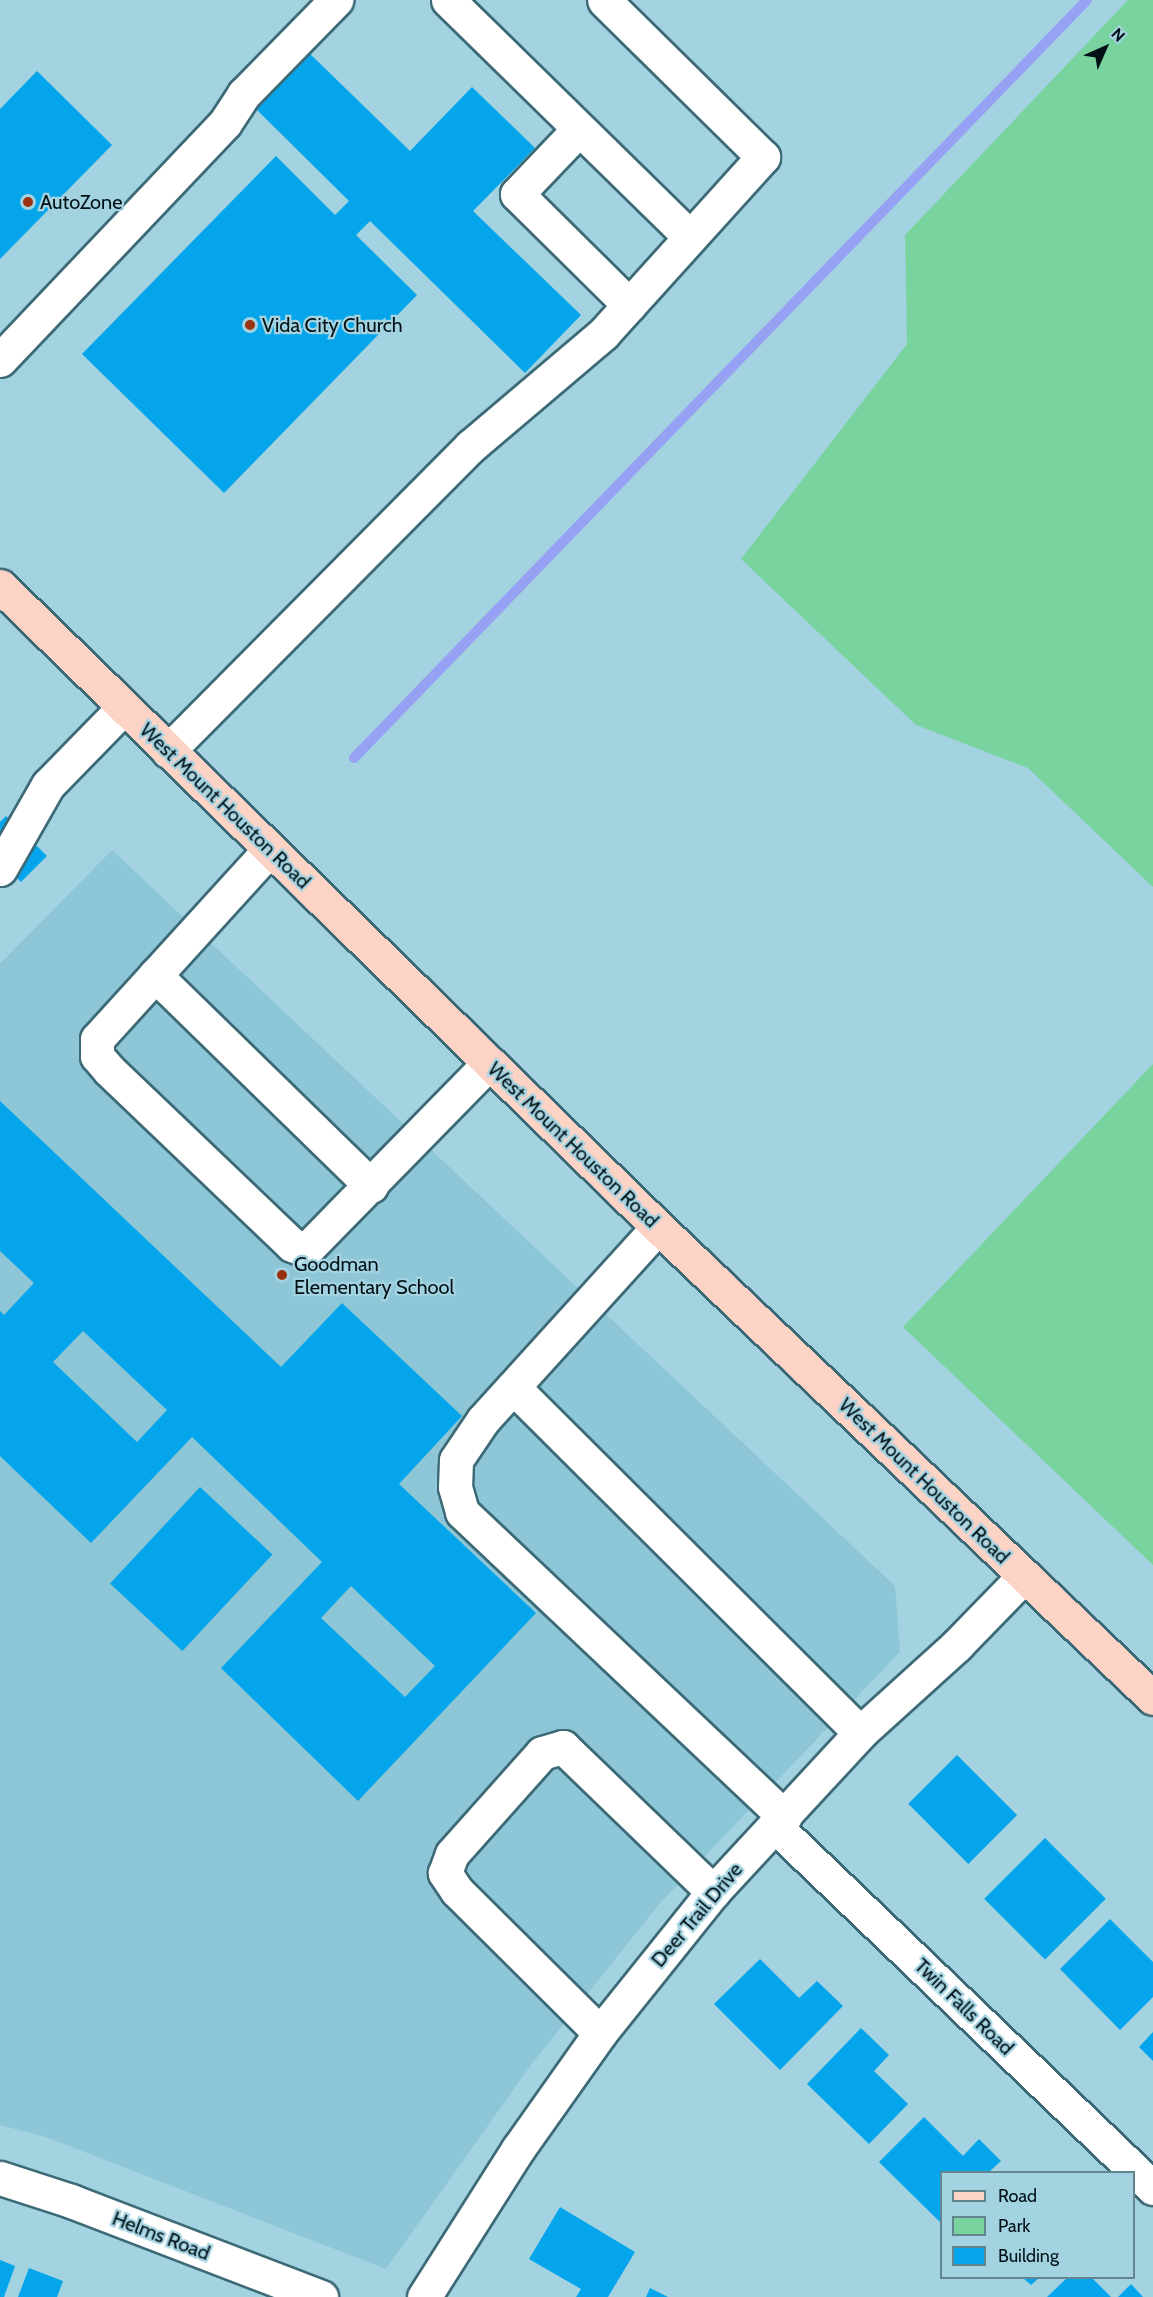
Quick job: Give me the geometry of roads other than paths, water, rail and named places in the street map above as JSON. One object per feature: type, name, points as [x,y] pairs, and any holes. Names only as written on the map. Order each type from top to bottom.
[{"type":"main road","name":"West Mount Houston Road","points":[[0,586],[658,1227],[1153,1698]]},
{"type":"street","points":[[0,360],[225,123],[244,94],[336,0]]},
{"type":"street","points":[[448,0],[690,237]]},
{"type":"street","points":[[168,751],[471,446],[603,334],[763,157],[604,0]]},
{"type":"street","points":[[579,129],[516,194],[630,305]]},
{"type":"street","points":[[0,869],[48,785],[124,707]]},
{"type":"street","points":[[270,849],[97,1039],[97,1056],[109,1070],[292,1245],[306,1250],[489,1063]]},
{"type":"street","points":[[155,975],[371,1186]]},
{"type":"street","name":"Twin Falls Road","points":[[658,1227],[483,1420],[456,1460],[455,1487],[462,1512],[1153,2188]]},
{"type":"street","points":[[513,1387],[860,1733]]},
{"type":"street","name":"Deer Trail Drive","points":[[424,2297],[518,2149],[600,2033],[714,1892],[860,1733],[957,1646],[1024,1576]]},
{"type":"street","points":[[600,2033],[457,1891],[445,1873],[452,1854],[542,1753],[563,1747],[714,1892]]},
{"type":"street","name":"Helms Road","points":[[0,2178],[71,2201],[321,2297]]},
{"type":"waterway","points":[[354,758],[1087,0]]},
{"type":"place","name":"AutoZone","points":[[28,202]]},
{"type":"place","name":"Vida City Church","points":[[250,325]]},
{"type":"place","name":"Goodman Elementary School","points":[[282,1275]]}]
